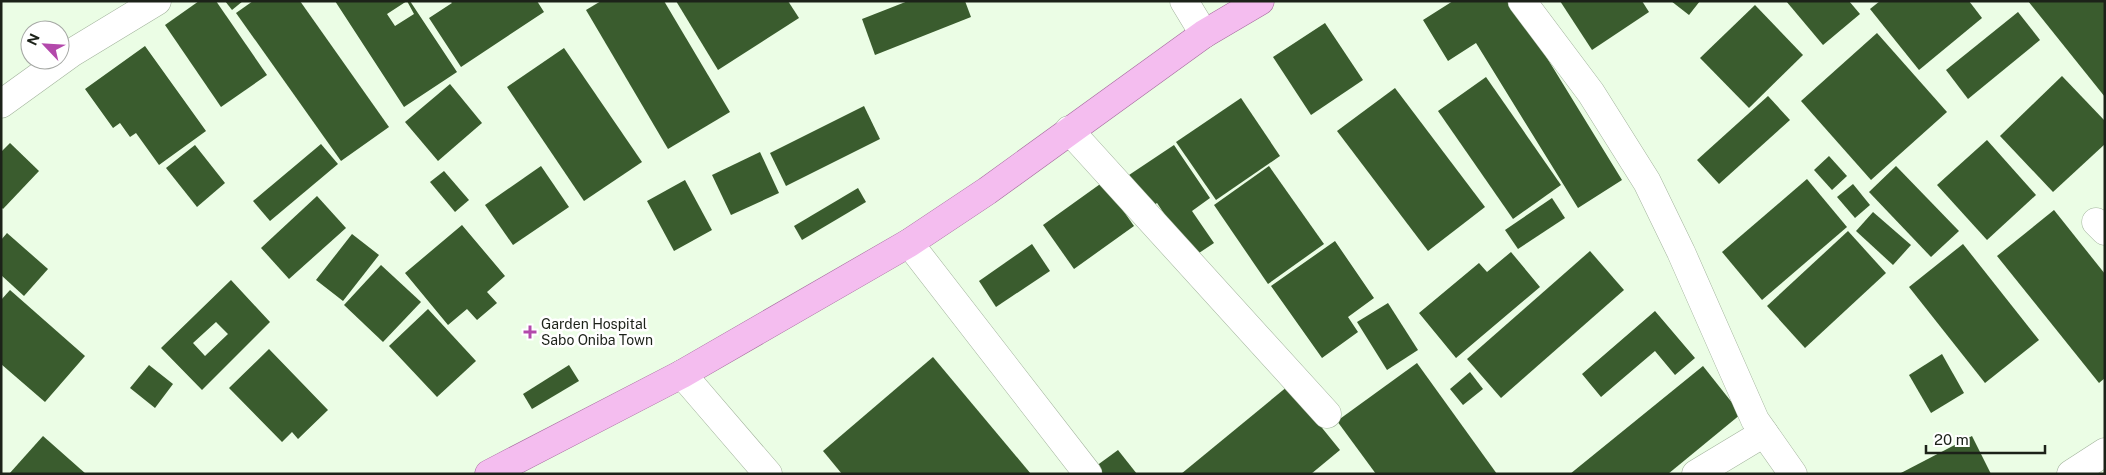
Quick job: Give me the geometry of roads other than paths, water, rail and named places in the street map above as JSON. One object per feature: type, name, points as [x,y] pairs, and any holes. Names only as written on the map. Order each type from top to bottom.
[{"type":"main road","points":[[489,474],[682,374],[908,243],[987,191],[1068,130],[1204,34],[1260,1]]},
{"type":"street","points":[[1,104],[73,52],[157,1]]},
{"type":"street","points":[[1184,1],[1204,34]]},
{"type":"street","points":[[1522,1],[1591,93],[1647,182],[1755,420],[1793,474]]},
{"type":"street","points":[[1068,130],[1326,414]]},
{"type":"street","points":[[908,243],[1088,474]]},
{"type":"street","points":[[682,374],[768,474]]},
{"type":"street","points":[[1696,474],[1764,433]]},
{"type":"street","points":[[2071,474],[2105,452]]},
{"type":"place","name":"Garden Hospital Sabo Oniba Town","points":[[530,332]]}]
